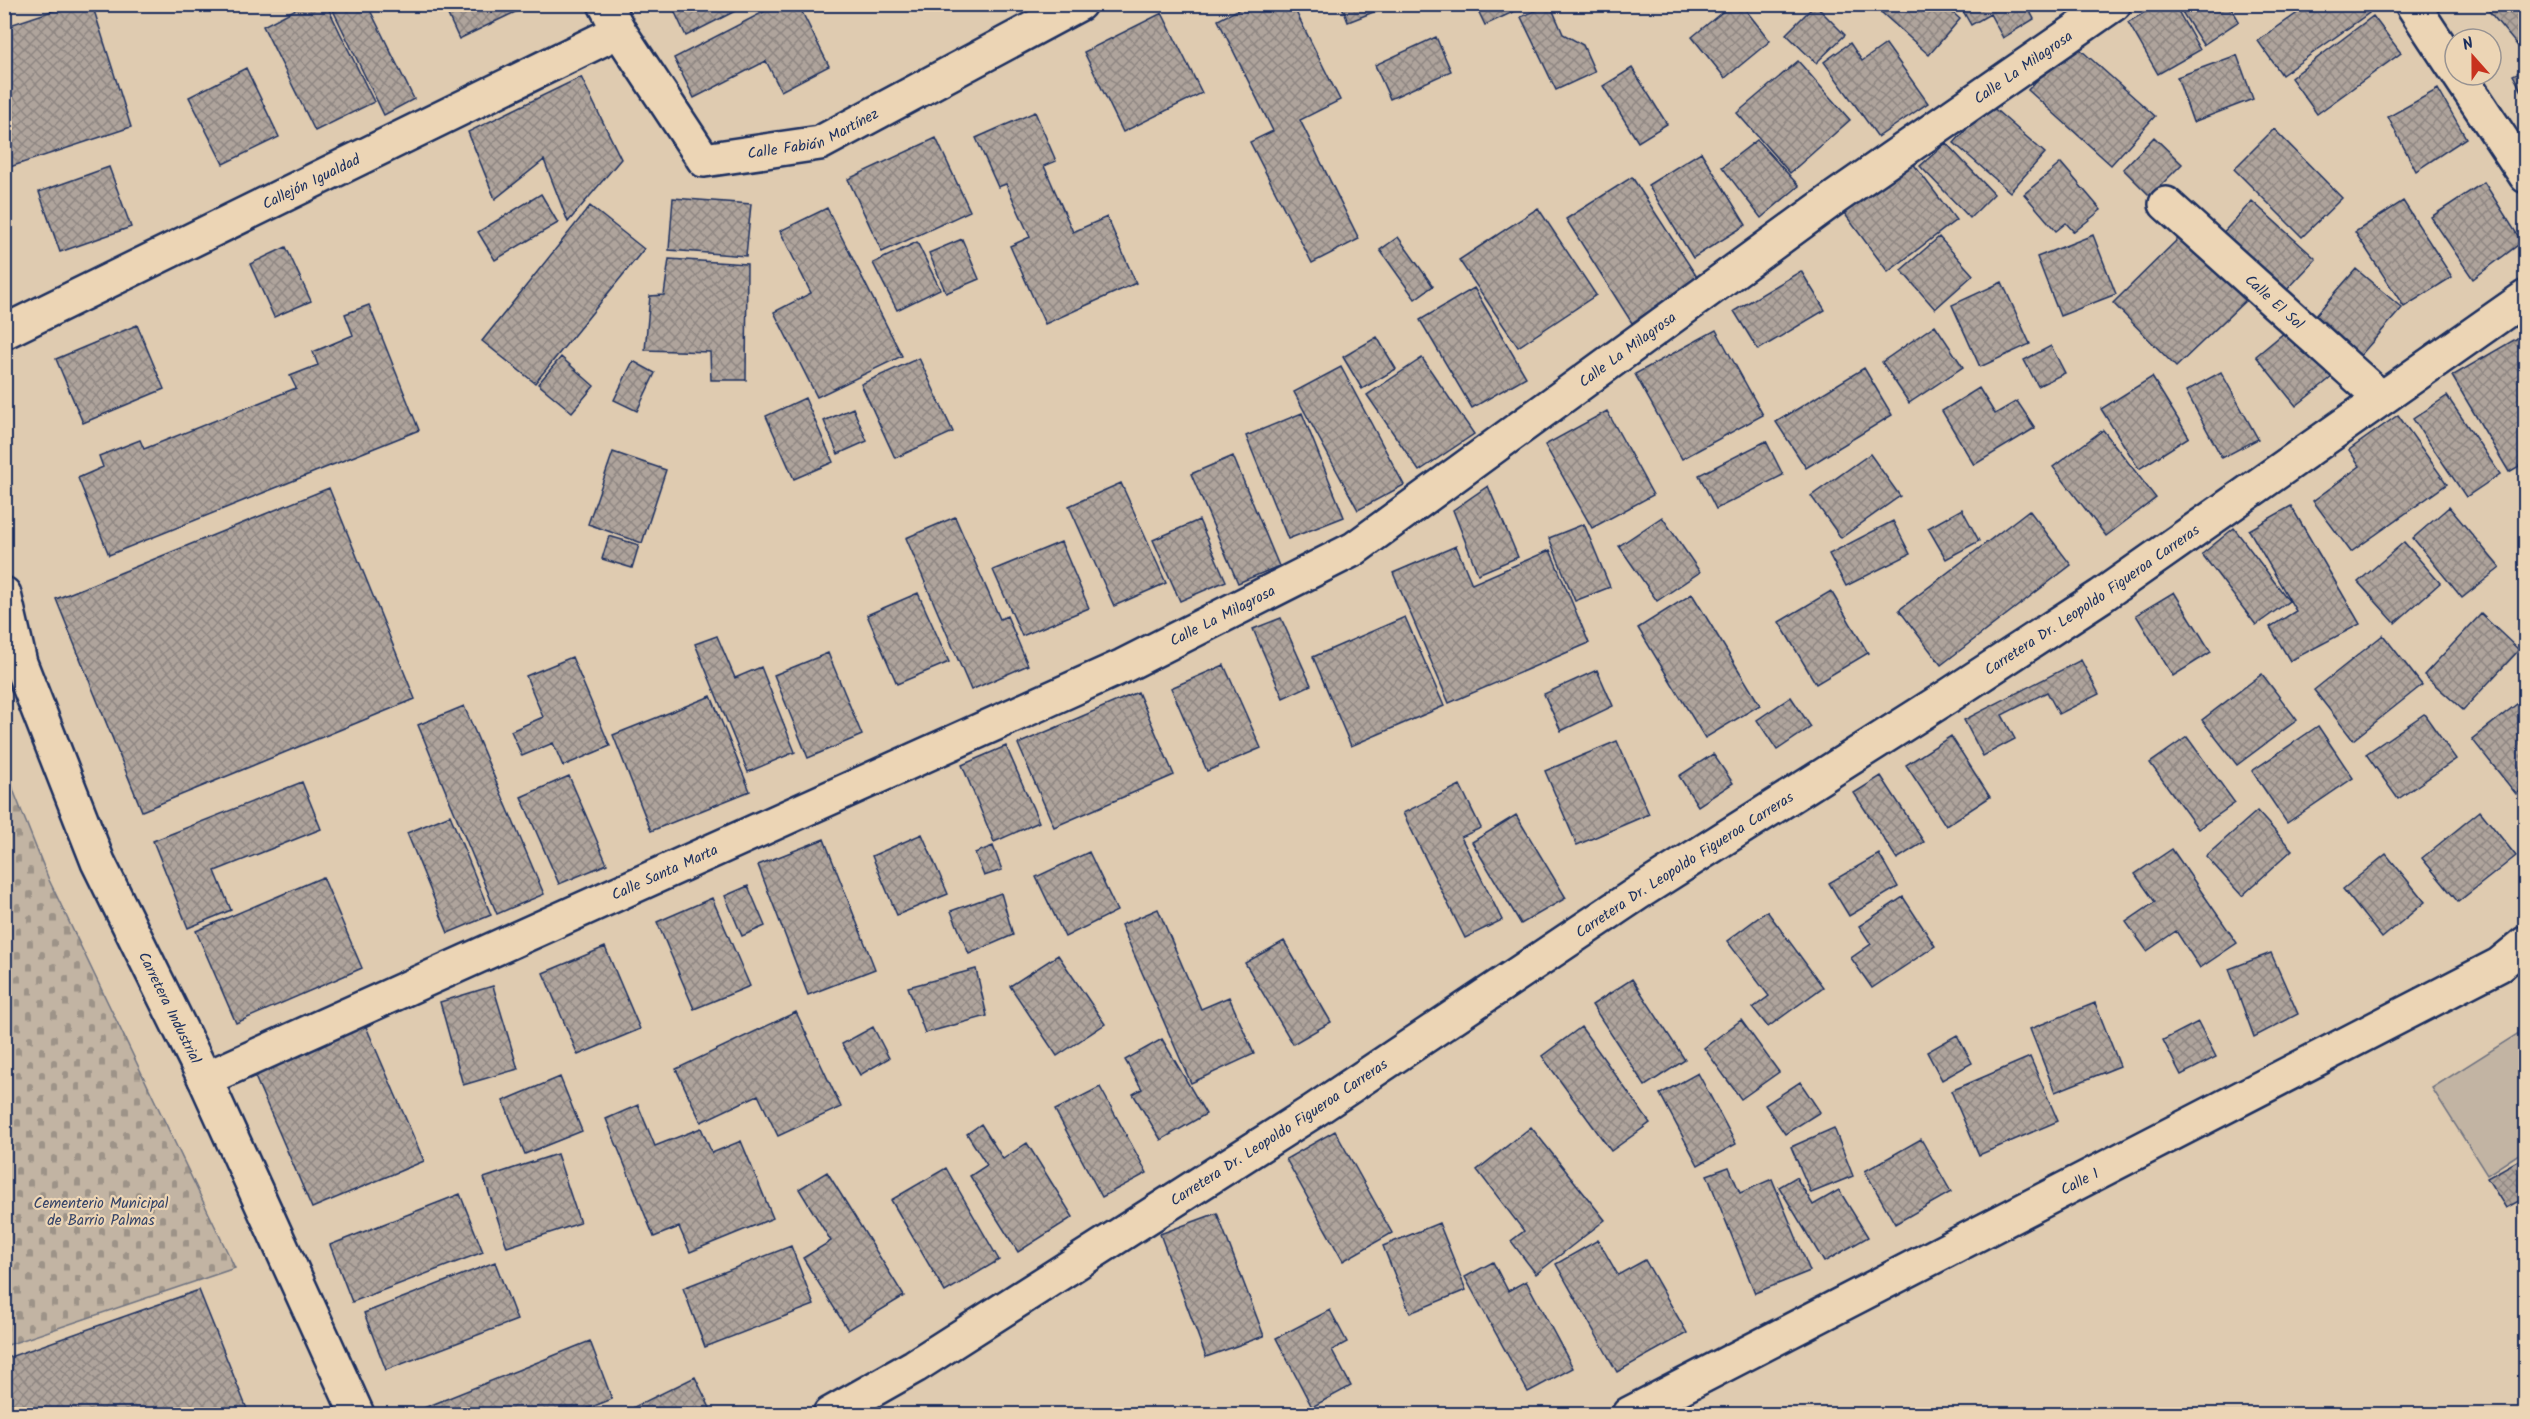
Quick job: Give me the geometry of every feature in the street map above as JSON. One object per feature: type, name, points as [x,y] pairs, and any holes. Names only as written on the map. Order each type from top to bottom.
[{"type":"street","name":"Calle Fabián Martínez","points":[[612,18],[705,160],[820,143],[1079,4]]},
{"type":"street","name":"Calle La Milagrosa","points":[[1123,666],[1354,549],[1836,197],[2114,4]]},
{"type":"street","points":[[2412,4],[2443,51]]},
{"type":"street","name":"Callejón Igualdad","points":[[4,332],[612,18]]},
{"type":"street","points":[[2467,87],[2526,176]]},
{"type":"street","name":"Calle El Sol","points":[[2166,204],[2381,398]]},
{"type":"street","name":"Carretera Dr. Leopoldo Figueroa Carreras","points":[[830,1414],[915,1366],[1204,1180],[1638,893],[1947,697],[2101,596],[2526,297]]},
{"type":"street","name":"Carretera Industrial","points":[[4,594],[12,665],[98,862],[205,1079],[357,1414]]},
{"type":"street","name":"Calle Santa Marta","points":[[205,1079],[1123,666]]},
{"type":"street","name":"Calle 1","points":[[1638,1412],[2499,965],[2526,943]]},
{"type":"green space","name":"Cementerio Municipal de Barrio Palmas","points":[[5,760],[14,792],[49,880],[235,1268],[5,1346]]},
{"type":"green space","points":[[2525,1029],[2525,1150],[2487,1175],[2432,1088]]},
{"type":"building","points":[[73,4],[92,4],[131,127],[4,169],[4,27]]},
{"type":"building","points":[[306,4],[326,4],[374,102],[315,131],[263,26]]},
{"type":"building","points":[[330,4],[367,4],[414,99],[384,115]]},
{"type":"building","points":[[443,4],[532,4],[459,39]]},
{"type":"building","points":[[671,4],[749,4],[686,36]]},
{"type":"building","points":[[779,4],[798,4],[829,66],[781,91],[766,61],[694,98],[674,58]]},
{"type":"building","points":[[1249,4],[1292,4],[1340,100],[1300,120],[1359,239],[1312,263],[1250,142],[1273,131],[1218,20]]},
{"type":"building","points":[[1341,4],[1394,4],[1348,22]]},
{"type":"building","points":[[1475,4],[1528,4],[1528,5],[1485,25]]},
{"type":"building","points":[[1550,4],[1563,34],[1583,45],[1595,72],[1556,90],[1521,17]]},
{"type":"building","points":[[1732,4],[1741,4],[1770,41],[1725,78],[1692,37]]},
{"type":"building","points":[[1872,4],[1943,4],[1960,19],[1929,55]]},
{"type":"building","points":[[1959,4],[2026,4],[2034,19],[2003,38],[1990,14],[1971,25]]},
{"type":"building","points":[[2159,4],[2174,4],[2200,50],[2158,74],[2128,22]]},
{"type":"building","points":[[2177,4],[2229,4],[2239,21],[2203,45]]},
{"type":"building","points":[[2310,4],[2363,4],[2369,13],[2282,75],[2258,41]]},
{"type":"building","points":[[2483,4],[2526,4],[2526,56],[2503,27]]},
{"type":"building","points":[[1815,5],[1845,35],[1816,63],[1786,34]]},
{"type":"building","points":[[1162,13],[1202,93],[1123,132],[1084,52]]},
{"type":"building","points":[[2373,16],[2401,53],[2317,114],[2291,78]]},
{"type":"building","points":[[1436,37],[1451,71],[1390,99],[1375,65]]},
{"type":"building","points":[[2072,42],[2155,116],[2111,165],[2028,90]]},
{"type":"building","points":[[1850,43],[1862,61],[1886,44],[1928,103],[1878,137],[1824,62]]},
{"type":"building","points":[[2237,55],[2253,99],[2193,122],[2177,77]]},
{"type":"building","points":[[1798,61],[1850,120],[1790,173],[1737,113]]},
{"type":"building","points":[[246,68],[279,137],[223,164],[189,97]]},
{"type":"building","points":[[1632,68],[1667,124],[1638,142],[1603,86]]},
{"type":"building","points":[[2526,69],[2526,99],[2513,75]]},
{"type":"building","points":[[581,77],[621,159],[568,222],[544,160],[495,199],[468,132]]},
{"type":"building","points":[[2438,89],[2466,138],[2416,171],[2388,117]]},
{"type":"building","points":[[1989,104],[2045,153],[2010,192],[1954,143]]},
{"type":"building","points":[[1035,112],[1056,161],[1044,166],[1073,232],[1107,217],[1136,283],[1045,324],[1010,246],[1030,237],[1006,184],[998,187],[976,138]]},
{"type":"building","points":[[2274,129],[2342,198],[2302,237],[2234,169]]},
{"type":"building","points":[[2154,137],[2182,164],[2150,196],[2123,169]]},
{"type":"building","points":[[936,138],[970,211],[882,252],[848,179]]},
{"type":"building","points":[[1757,140],[1799,186],[1761,218],[1722,167]]},
{"type":"building","points":[[1946,143],[1994,194],[1970,218],[1920,166]]},
{"type":"building","points":[[1701,152],[1746,225],[1693,258],[1648,185]]},
{"type":"building","points":[[1912,162],[1956,220],[1888,272],[1844,213]]},
{"type":"building","points":[[2061,163],[2101,210],[2074,232],[2066,223],[2056,231],[2024,194]]},
{"type":"building","points":[[109,167],[131,227],[60,252],[39,192]]},
{"type":"building","points":[[1632,177],[1699,280],[1632,323],[1566,219]]},
{"type":"building","points":[[2484,182],[2522,242],[2473,279],[2431,217]]},
{"type":"building","points":[[541,194],[558,223],[495,260],[478,232]]},
{"type":"building","points":[[673,198],[751,204],[746,256],[669,250]]},
{"type":"building","points":[[2252,201],[2316,259],[2282,295],[2219,237]]},
{"type":"building","points":[[2403,201],[2452,277],[2404,307],[2355,232]]},
{"type":"building","points":[[590,206],[644,249],[535,383],[482,341]]},
{"type":"building","points":[[827,208],[902,356],[817,397],[774,312],[811,293],[780,231]]},
{"type":"building","points":[[1538,208],[1596,295],[1518,347],[1459,260]]},
{"type":"building","points":[[2093,235],[2116,294],[2060,316],[2037,257]]},
{"type":"building","points":[[2182,235],[2246,300],[2176,367],[2113,303]]},
{"type":"building","points":[[1398,237],[1433,286],[1415,299],[1380,250]]},
{"type":"building","points":[[1939,237],[1973,275],[1935,309],[1901,270]]},
{"type":"building","points":[[962,239],[979,279],[946,293],[929,253]]},
{"type":"building","points":[[917,242],[940,289],[897,310],[873,263]]},
{"type":"building","points":[[286,247],[311,301],[274,317],[250,264]]},
{"type":"building","points":[[669,259],[747,264],[746,380],[711,380],[710,352],[645,350],[650,296],[664,295]]},
{"type":"building","points":[[2356,269],[2402,308],[2360,356],[2315,316]]},
{"type":"building","points":[[1801,271],[1825,310],[1758,350],[1734,311]]},
{"type":"building","points":[[2002,282],[2030,344],[1980,367],[1952,305]]},
{"type":"building","points":[[1474,288],[1526,377],[1472,408],[1420,320]]},
{"type":"building","points":[[369,305],[419,430],[109,555],[78,478],[103,467],[99,456],[140,440],[144,449],[296,388],[290,376],[318,365],[313,352],[353,335],[345,314]]},
{"type":"building","points":[[2296,323],[2337,373],[2296,406],[2256,356]]},
{"type":"building","points":[[137,325],[164,389],[83,423],[56,359]]},
{"type":"building","points":[[1935,325],[1963,367],[1909,403],[1882,362]]},
{"type":"building","points":[[1716,330],[1763,415],[1682,459],[1635,374]]},
{"type":"building","points":[[2526,333],[2526,462],[2509,472],[2452,376]]},
{"type":"building","points":[[1377,337],[1396,369],[1362,389],[1343,357]]},
{"type":"building","points":[[2051,346],[2065,373],[2038,386],[2024,360]]},
{"type":"building","points":[[561,357],[594,386],[572,412],[538,384]]},
{"type":"building","points":[[919,358],[953,432],[895,458],[861,384]]},
{"type":"building","points":[[1422,358],[1474,434],[1419,471],[1367,395]]},
{"type":"building","points":[[633,361],[655,373],[637,411],[614,400]]},
{"type":"building","points":[[1341,367],[1404,485],[1358,510],[1294,392]]},
{"type":"building","points":[[1864,368],[1892,415],[1806,468],[1776,422]]},
{"type":"building","points":[[2221,372],[2258,439],[2222,458],[2186,391]]},
{"type":"building","points":[[2152,377],[2189,437],[2139,469],[2101,409]]},
{"type":"building","points":[[1979,388],[1995,414],[2017,401],[2035,428],[1974,465],[1942,411]]},
{"type":"building","points":[[2447,396],[2500,474],[2466,497],[2413,419]]},
{"type":"building","points":[[805,398],[833,462],[794,479],[766,416]]},
{"type":"building","points":[[853,408],[867,441],[838,454],[824,421]]},
{"type":"building","points":[[1607,411],[1653,495],[1592,528],[1545,445]]},
{"type":"building","points":[[1302,413],[1344,517],[1288,539],[1246,436]]},
{"type":"building","points":[[2398,415],[2447,484],[2351,552],[2313,501],[2360,466],[2349,450]]},
{"type":"building","points":[[2103,430],[2156,498],[2106,536],[2053,467]]},
{"type":"building","points":[[1766,441],[1783,475],[1716,509],[1699,475]]},
{"type":"building","points":[[613,452],[666,470],[642,543],[588,524]]},
{"type":"building","points":[[1870,454],[1900,496],[1841,538],[1811,496]]},
{"type":"building","points":[[1233,456],[1279,566],[1238,583],[1191,474]]},
{"type":"building","points":[[1121,483],[1166,583],[1114,606],[1069,506]]},
{"type":"building","points":[[1488,486],[1518,557],[1478,574],[1453,510]]},
{"type":"building","points":[[329,488],[415,699],[142,811],[56,599]]},
{"type":"building","points":[[2291,506],[2360,624],[2290,661],[2270,627],[2296,611],[2249,530]]},
{"type":"building","points":[[2449,507],[2500,568],[2462,598],[2413,538]]},
{"type":"building","points":[[1962,509],[1979,541],[1946,559],[1928,528]]},
{"type":"building","points":[[2029,510],[2071,565],[1941,665],[1899,610]]},
{"type":"building","points":[[955,517],[1000,619],[1007,616],[1028,665],[971,690],[906,538]]},
{"type":"building","points":[[1662,517],[1700,572],[1657,601],[1619,546]]},
{"type":"building","points":[[1199,520],[1226,581],[1180,601],[1153,540]]},
{"type":"building","points":[[1893,521],[1910,554],[1846,586],[1829,554]]},
{"type":"building","points":[[1584,524],[1610,587],[1575,601],[1549,538]]},
{"type":"building","points":[[2234,528],[2289,601],[2256,625],[2202,554]]},
{"type":"building","points":[[609,536],[639,545],[632,568],[602,559]]},
{"type":"building","points":[[1061,542],[1089,608],[1022,636],[993,570]]},
{"type":"building","points":[[2404,542],[2440,583],[2395,623],[2358,582]]},
{"type":"building","points":[[1456,546],[1472,584],[1550,550],[1589,643],[1449,703],[1393,573]]},
{"type":"building","points":[[1831,591],[1868,653],[1816,684],[1779,622]]},
{"type":"building","points":[[2174,592],[2211,652],[2173,676],[2136,615]]},
{"type":"building","points":[[918,593],[949,662],[897,684],[867,615]]},
{"type":"building","points":[[1692,594],[1760,705],[1705,738],[1638,628]]},
{"type":"building","points":[[2481,614],[2519,650],[2463,710],[2424,675]]},
{"type":"building","points":[[1405,617],[1444,706],[1351,746],[1313,657]]},
{"type":"building","points":[[1281,618],[1311,685],[1283,698],[1253,629]]},
{"type":"building","points":[[2383,635],[2422,685],[2353,740],[2314,690]]},
{"type":"building","points":[[717,636],[735,678],[761,667],[795,752],[748,772],[695,644]]},
{"type":"building","points":[[828,653],[862,735],[808,758],[774,675]]},
{"type":"building","points":[[572,657],[610,746],[563,766],[553,743],[522,756],[511,731],[543,717],[526,676]]},
{"type":"building","points":[[2081,660],[2099,694],[2059,714],[2047,692],[2002,715],[2015,739],[1983,756],[1964,720]]},
{"type":"building","points":[[1224,665],[1261,748],[1207,771],[1171,688]]},
{"type":"building","points":[[1597,670],[1613,706],[1561,731],[1544,694]]},
{"type":"building","points":[[2262,674],[2297,720],[2237,765],[2202,720]]},
{"type":"building","points":[[1138,692],[1174,775],[1054,827],[1018,744]]},
{"type":"building","points":[[711,696],[750,791],[651,831],[613,735]]},
{"type":"building","points":[[1791,697],[1811,727],[1777,750],[1757,720]]},
{"type":"building","points":[[2526,697],[2526,787],[2516,794],[2472,739]]},
{"type":"building","points":[[464,706],[544,894],[497,914],[418,725]]},
{"type":"building","points":[[2424,714],[2456,759],[2398,799],[2366,754]]},
{"type":"building","points":[[2318,726],[2353,778],[2287,823],[2252,771]]},
{"type":"building","points":[[1951,736],[1990,797],[1946,826],[1906,765]]},
{"type":"building","points":[[2187,737],[2235,803],[2198,829],[2150,763]]},
{"type":"building","points":[[1617,741],[1649,814],[1577,845],[1545,771]]},
{"type":"building","points":[[1006,746],[1039,822],[994,842],[962,765]]},
{"type":"building","points":[[1713,754],[1733,783],[1698,806],[1679,776]]},
{"type":"building","points":[[569,776],[607,864],[559,884],[521,797]]},
{"type":"building","points":[[1881,776],[1924,842],[1897,859],[1854,793]]},
{"type":"building","points":[[302,782],[321,829],[215,871],[231,910],[188,928],[153,841]]},
{"type":"building","points":[[1460,785],[1481,828],[1461,837],[1502,920],[1465,938],[1403,813]]},
{"type":"building","points":[[2257,811],[2292,850],[2242,896],[2206,856]]},
{"type":"building","points":[[2480,811],[2516,856],[2458,902],[2422,858]]},
{"type":"building","points":[[450,815],[491,915],[448,933],[407,833]]},
{"type":"building","points":[[1516,815],[1566,898],[1521,924],[1472,842]]},
{"type":"building","points":[[922,834],[948,894],[897,915],[872,856]]},
{"type":"building","points":[[824,839],[875,969],[808,995],[758,865]]},
{"type":"building","points":[[993,846],[1002,870],[984,876],[975,853]]},
{"type":"building","points":[[2172,849],[2237,943],[2200,968],[2176,931],[2147,951],[2126,922],[2155,902],[2135,874]]},
{"type":"building","points":[[1089,852],[1117,911],[1065,937],[1036,877]]},
{"type":"building","points":[[1879,854],[1898,887],[1849,916],[1829,883]]},
{"type":"building","points":[[2386,854],[2425,902],[2382,938],[2343,889]]},
{"type":"building","points":[[323,877],[362,968],[236,1023],[196,931]]},
{"type":"building","points":[[748,886],[765,926],[742,936],[725,896]]},
{"type":"building","points":[[1001,893],[1013,935],[969,954],[951,911]]},
{"type":"building","points":[[1903,897],[1935,946],[1872,988],[1851,958],[1871,944],[1859,926]]},
{"type":"building","points":[[712,898],[750,986],[694,1009],[657,922]]},
{"type":"building","points":[[1158,909],[1201,1009],[1229,997],[1254,1054],[1191,1083],[1121,925]]},
{"type":"building","points":[[1767,911],[1823,987],[1768,1027],[1753,1008],[1769,996],[1727,941]]},
{"type":"building","points":[[1284,941],[1331,1022],[1293,1044],[1245,963]]},
{"type":"building","points":[[605,947],[640,1029],[578,1055],[543,973]]},
{"type":"building","points":[[2271,953],[2298,1014],[2254,1037],[2229,969]]},
{"type":"building","points":[[1058,955],[1105,1024],[1057,1056],[1010,986]]},
{"type":"building","points":[[976,969],[987,1016],[925,1033],[908,987]]},
{"type":"building","points":[[1632,979],[1685,1060],[1645,1086],[1592,1005]]},
{"type":"building","points":[[493,986],[518,1069],[463,1085],[440,1002]]},
{"type":"building","points":[[2095,1003],[2120,1066],[2055,1092],[2030,1029]]},
{"type":"building","points":[[796,1012],[841,1107],[778,1136],[758,1095],[701,1122],[676,1069]]},
{"type":"building","points":[[361,1015],[424,1161],[312,1208],[249,1063]]},
{"type":"building","points":[[1741,1020],[1779,1072],[1741,1099],[1704,1048]]},
{"type":"building","points":[[2198,1022],[2216,1057],[2181,1075],[2163,1040]]},
{"type":"building","points":[[873,1027],[889,1058],[860,1075],[842,1044]]},
{"type":"building","points":[[1581,1027],[1650,1123],[1611,1151],[1542,1056]]},
{"type":"building","points":[[1957,1035],[1972,1063],[1942,1080],[1927,1052]]},
{"type":"building","points":[[1162,1039],[1206,1114],[1161,1140],[1133,1094],[1142,1089],[1125,1060]]},
{"type":"building","points":[[2030,1057],[2058,1121],[1979,1155],[1951,1091]]},
{"type":"building","points":[[1698,1073],[1736,1144],[1698,1165],[1660,1094]]},
{"type":"building","points":[[560,1077],[582,1131],[525,1154],[503,1101]]},
{"type":"building","points":[[1800,1082],[1820,1112],[1785,1134],[1765,1105]]},
{"type":"building","points":[[1100,1087],[1147,1173],[1102,1197],[1055,1110]]},
{"type":"building","points":[[638,1105],[655,1146],[701,1128],[712,1153],[741,1141],[773,1218],[690,1252],[679,1227],[654,1237],[606,1119]]},
{"type":"building","points":[[981,1124],[1003,1159],[1027,1143],[1073,1217],[1018,1252],[970,1176],[987,1165],[967,1134]]},
{"type":"building","points":[[1531,1127],[1605,1220],[1536,1274],[1511,1241],[1524,1231],[1477,1170]]},
{"type":"building","points":[[1834,1128],[1853,1176],[1811,1193],[1791,1147]]},
{"type":"building","points":[[1335,1131],[1392,1233],[1343,1261],[1286,1159]]},
{"type":"building","points":[[1921,1139],[1951,1192],[1895,1224],[1865,1171]]},
{"type":"building","points":[[557,1154],[580,1223],[507,1247],[484,1178]]},
{"type":"building","points":[[2526,1156],[2526,1197],[2506,1208],[2487,1178]]},
{"type":"building","points":[[1729,1167],[1740,1193],[1772,1179],[1810,1271],[1755,1293],[1707,1175]]},
{"type":"building","points":[[946,1168],[999,1260],[945,1292],[891,1200]]},
{"type":"building","points":[[827,1172],[904,1296],[848,1330],[803,1258],[831,1241],[799,1189]]},
{"type":"building","points":[[1796,1177],[1813,1205],[1839,1190],[1868,1237],[1824,1262],[1779,1187]]},
{"type":"building","points":[[460,1194],[483,1252],[352,1302],[330,1245]]},
{"type":"building","points":[[1217,1213],[1264,1336],[1206,1357],[1160,1234]]},
{"type":"building","points":[[1439,1223],[1466,1290],[1410,1313],[1383,1246]]},
{"type":"building","points":[[1598,1240],[1618,1275],[1645,1260],[1687,1333],[1617,1372],[1556,1264]]},
{"type":"building","points":[[791,1246],[814,1305],[705,1347],[683,1288]]},
{"type":"building","points":[[495,1262],[517,1320],[386,1370],[364,1313]]},
{"type":"building","points":[[1493,1262],[1508,1291],[1526,1281],[1573,1368],[1528,1392],[1465,1277]]},
{"type":"building","points":[[199,1290],[249,1414],[4,1414],[4,1359]]},
{"type":"building","points":[[1330,1310],[1347,1342],[1332,1350],[1351,1386],[1312,1407],[1276,1338]]},
{"type":"building","points":[[590,1341],[612,1399],[574,1414],[427,1414],[424,1408]]},
{"type":"building","points":[[695,1377],[713,1414],[637,1414],[634,1407]]}]
